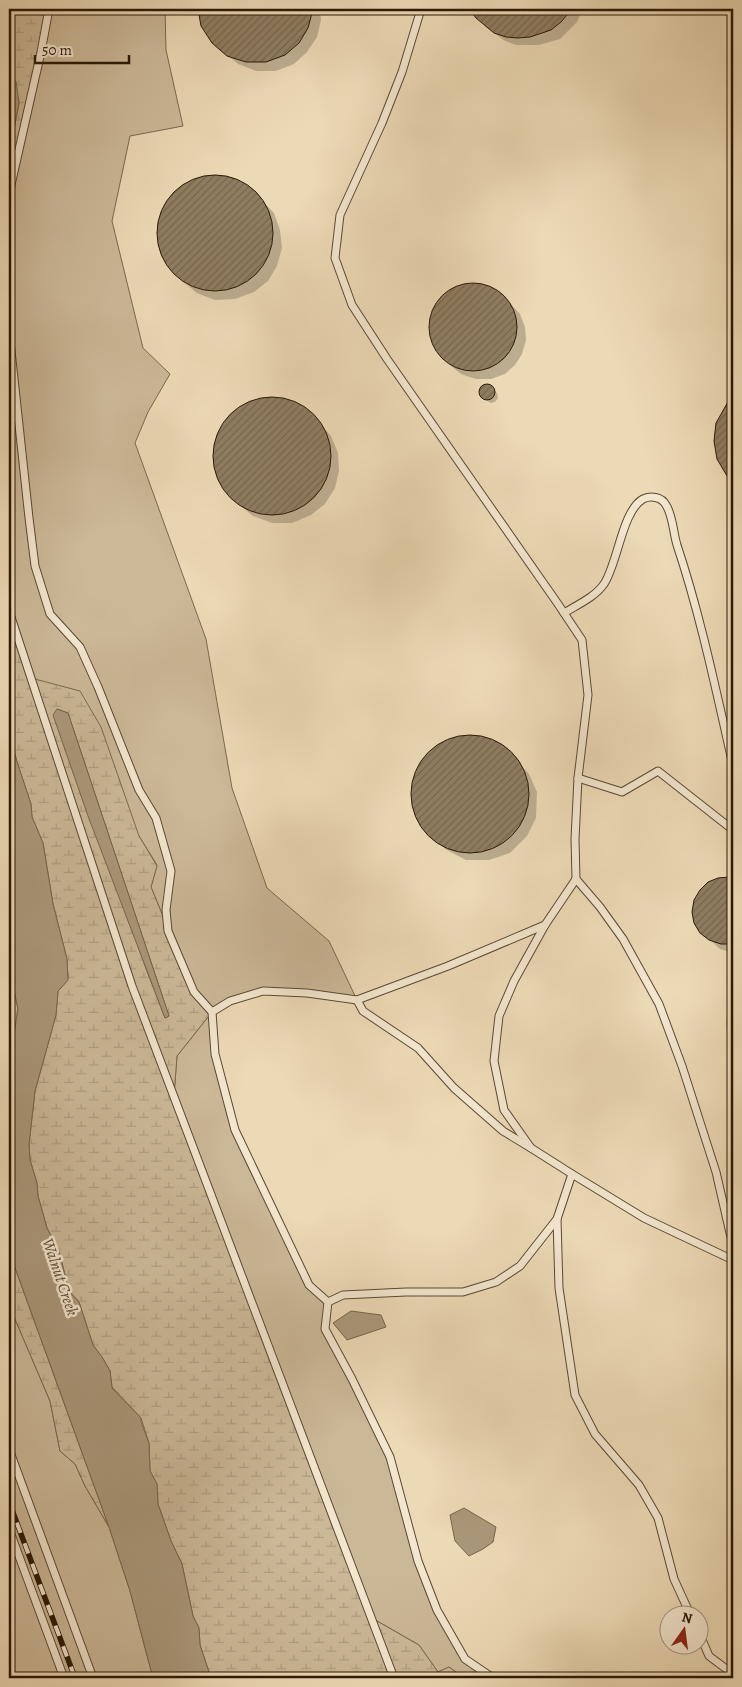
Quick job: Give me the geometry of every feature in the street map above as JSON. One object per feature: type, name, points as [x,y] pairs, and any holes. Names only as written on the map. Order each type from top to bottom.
[{"type":"lane","points":[[9,202],[49,9]]},
{"type":"lane","points":[[421,9],[402,72],[382,122],[340,215],[335,258],[352,305],[386,359],[582,640],[588,695],[578,778],[575,839],[576,879],[545,925],[514,981],[499,1016],[494,1061],[504,1110],[531,1148]]},
{"type":"lane","points":[[9,332],[28,518],[35,566],[50,614],[80,648],[98,687],[139,790],[156,818],[171,871],[166,910],[168,930],[194,992],[212,1012],[215,1054],[235,1130],[309,1285],[328,1302]]},
{"type":"lane","points":[[564,613],[595,593],[605,582],[628,517],[636,504],[644,498],[654,497],[662,499],[667,505],[692,592],[733,765]]},
{"type":"lane","points":[[9,611],[132,986],[394,1678]]},
{"type":"lane","points":[[578,778],[622,792],[658,771],[733,830]]},
{"type":"lane","points":[[576,879],[600,907],[623,939],[659,1004],[714,1163],[733,1242]]},
{"type":"lane","points":[[212,1012],[230,1001],[263,990],[307,993],[357,1000],[448,966],[545,925]]},
{"type":"lane","points":[[357,1000],[363,1011],[418,1048],[454,1088],[503,1131],[644,1218],[733,1260]]},
{"type":"lane","points":[[328,1302],[343,1295],[463,1292],[496,1282],[520,1266],[556,1219],[572,1174]]},
{"type":"lane","points":[[556,1219],[559,1288],[575,1395],[594,1434],[639,1485],[658,1518],[674,1579],[685,1604]]},
{"type":"lane","points":[[328,1302],[325,1328],[390,1456],[418,1561],[437,1610],[465,1659],[493,1678]]},
{"type":"lane","points":[[9,1449],[93,1678]]},
{"type":"lane","points":[[9,1529],[64,1678]]},
{"type":"lane","points":[[708,1654],[733,1674]]},
{"type":"green space","points":[[9,9],[49,9],[9,202],[9,155],[19,103],[11,84],[9,99]]},
{"type":"green space","points":[[49,9],[165,9],[166,50],[183,126],[130,136],[112,221],[143,348],[170,374],[148,412],[135,443],[206,639],[232,788],[267,888],[329,941],[357,1000],[263,991],[212,1012],[194,992],[151,887],[157,865],[31,678],[9,611],[9,202]]},
{"type":"green space","points":[[9,611],[31,678],[80,691],[101,727],[139,836],[157,866],[151,887],[194,992],[212,1012],[177,1056],[174,1095],[370,1617],[419,1645],[438,1672],[439,1678],[211,1678],[200,1645],[199,1629],[193,1616],[182,1564],[171,1541],[158,1504],[157,1484],[150,1471],[149,1443],[141,1418],[112,1387],[110,1371],[93,1345],[79,1302],[69,1291],[59,1251],[47,1228],[30,1160],[29,1144],[35,1091],[56,1015],[58,991],[68,980],[67,959],[53,904],[43,843],[32,817],[31,804],[9,731]],"holes":[[[57,709],[68,713],[169,1016],[165,1018],[145,966]]]},
{"type":"green space","points":[[9,967],[18,1009],[14,1035],[9,1036]]},
{"type":"green space","points":[[212,1012],[215,1054],[235,1130],[309,1285],[328,1302],[325,1329],[390,1457],[437,1610],[465,1659],[493,1678],[464,1678],[449,1667],[438,1672],[419,1645],[370,1617],[174,1095],[177,1056]]},
{"type":"green space","points":[[9,1251],[109,1527],[85,1486],[75,1464],[60,1451],[50,1401],[9,1305]]},
{"type":"green space","points":[[9,1305],[50,1401],[60,1451],[75,1464],[85,1486],[109,1527],[130,1591],[153,1678],[9,1678]]},
{"type":"green space","points":[[449,1667],[464,1678],[439,1678],[438,1672]]},
{"type":"water","points":[[16,81],[19,103],[9,155],[9,99],[12,84]]},
{"type":"water","points":[[57,709],[68,713],[169,1016],[165,1018],[88,816],[53,715]]},
{"type":"water","name":"Walnut Creek","points":[[9,731],[31,804],[32,817],[43,843],[53,904],[67,959],[68,980],[58,991],[56,1015],[35,1091],[29,1144],[30,1160],[47,1228],[59,1251],[69,1291],[79,1302],[93,1345],[110,1371],[112,1388],[141,1418],[149,1443],[150,1471],[157,1484],[158,1504],[171,1541],[182,1564],[193,1616],[199,1628],[200,1645],[211,1678],[153,1678],[130,1591],[109,1527],[9,1251],[9,1036],[14,1034],[18,1009],[9,966]]},
{"type":"water","points":[[351,1311],[381,1315],[386,1327],[347,1340],[333,1323]]},
{"type":"water","points":[[464,1508],[496,1527],[493,1542],[469,1556],[455,1541],[450,1515]]},
{"type":"building","points":[[198,9],[313,9],[308,28],[299,43],[285,55],[266,62],[246,62],[227,56],[212,43],[201,26]]},
{"type":"building","points":[[469,9],[572,9],[551,30],[530,37],[518,38],[494,33],[476,18]]},
{"type":"building","points":[[215,175],[237,179],[256,192],[269,211],[273,233],[269,255],[256,274],[237,287],[215,291],[193,287],[174,274],[161,255],[157,233],[161,211],[174,192],[193,179]]},
{"type":"building","points":[[473,283],[490,286],[498,290],[510,302],[514,310],[517,327],[514,344],[510,352],[498,364],[490,368],[473,371],[456,368],[448,364],[436,352],[432,344],[429,327],[432,310],[436,302],[448,290],[456,286]]},
{"type":"building","points":[[487,384],[493,386],[495,392],[493,398],[487,400],[481,398],[479,392],[481,386]]},
{"type":"building","points":[[733,393],[733,486],[717,459],[714,441],[716,423]]},
{"type":"building","points":[[272,397],[294,402],[314,414],[326,434],[331,456],[326,478],[314,498],[294,510],[272,515],[250,510],[230,498],[218,478],[213,456],[218,434],[230,414],[250,402]]},
{"type":"building","points":[[470,735],[492,740],[503,745],[519,761],[524,772],[529,794],[524,816],[519,827],[503,843],[492,848],[470,853],[448,848],[437,843],[421,827],[416,816],[411,794],[416,772],[421,761],[437,745],[448,740]]},
{"type":"building","points":[[718,878],[733,878],[733,944],[721,944],[709,940],[700,933],[694,923],[692,912],[694,900],[708,882]]},
{"type":"railway","points":[[9,1502],[75,1678]]}]
